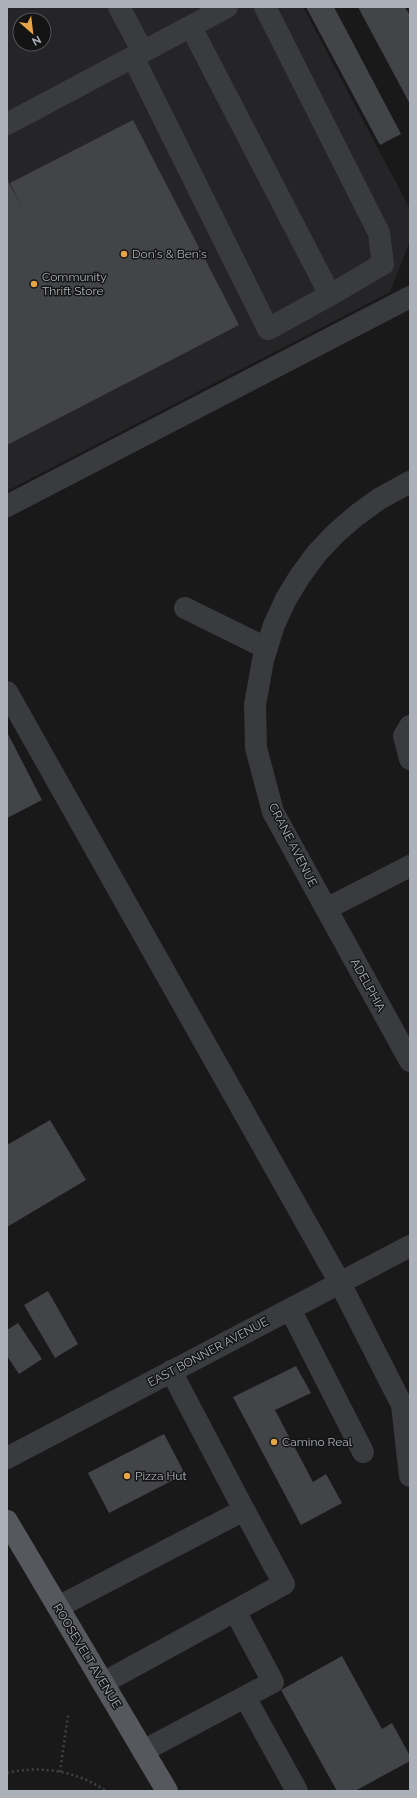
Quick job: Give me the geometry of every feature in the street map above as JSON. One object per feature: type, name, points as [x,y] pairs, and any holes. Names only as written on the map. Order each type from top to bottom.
[{"type":"main road","name":"ROOSEVELT AVENUE","points":[[7,1521],[167,1791]]},
{"type":"street","points":[[119,7],[138,55],[268,329],[382,264],[379,233],[266,7]]},
{"type":"street","points":[[7,124],[227,7]]},
{"type":"street","points":[[190,27],[330,295]]},
{"type":"street","points":[[7,506],[410,297]]},
{"type":"street","name":"CRANE AVENUE","points":[[326,910],[273,812],[256,748],[255,706],[259,678],[266,648],[274,625],[286,599],[300,576],[336,533],[357,515],[380,499],[410,482]]},
{"type":"street","points":[[185,608],[266,648]]},
{"type":"street","points":[[7,692],[340,1283],[402,1405],[410,1476]]},
{"type":"street","points":[[410,726],[404,736],[410,759]]},
{"type":"street","points":[[326,910],[410,866]]},
{"type":"street","name":"ADELPHIA","points":[[326,910],[409,1059]]},
{"type":"street","name":"EAST BONNER AVENUE","points":[[7,1458],[410,1246]]},
{"type":"street","points":[[290,1309],[363,1452]]},
{"type":"street","points":[[103,1683],[284,1584],[171,1371]]},
{"type":"street","points":[[58,1607],[244,1510]]},
{"type":"street","points":[[143,1751],[273,1682],[235,1611]]},
{"type":"street","points":[[245,1697],[297,1791]]},
{"type":"path","points":[[60,1772],[68,1715]]},
{"type":"path","points":[[7,1773],[18,1770],[40,1769],[60,1772],[82,1778],[106,1791]]},
{"type":"shaded area","points":[[7,7],[303,7],[410,209],[410,241],[390,292],[7,491]]},
{"type":"building","points":[[306,7],[334,7],[401,134],[380,145]]},
{"type":"building","points":[[358,7],[405,7],[410,16],[410,104]]},
{"type":"building","name":"Don's & Ben's","points":[[133,120],[239,325],[7,445],[7,179],[22,208],[10,183]]},
{"type":"building","points":[[7,732],[42,800],[7,818]]},
{"type":"building","points":[[50,1120],[86,1180],[7,1227],[7,1145]]},
{"type":"building","points":[[48,1291],[78,1344],[55,1358],[24,1305]]},
{"type":"building","points":[[18,1323],[42,1359],[19,1374],[7,1356],[7,1330]]},
{"type":"building","name":"Camino Real","points":[[296,1366],[311,1393],[275,1410],[313,1482],[326,1474],[342,1503],[301,1525],[233,1397]]},
{"type":"building","points":[[164,1434],[185,1474],[109,1513],[88,1473]]},
{"type":"building","points":[[342,1656],[382,1729],[392,1723],[410,1756],[410,1761],[355,1791],[337,1791],[281,1690]]},
{"type":"place","name":"Don's & Ben's","points":[[124,254]]},
{"type":"place","name":"Community Thrift Store","points":[[34,284]]},
{"type":"place","name":"Camino Real","points":[[274,1442]]},
{"type":"place","name":"Pizza Hut","points":[[127,1476]]}]
